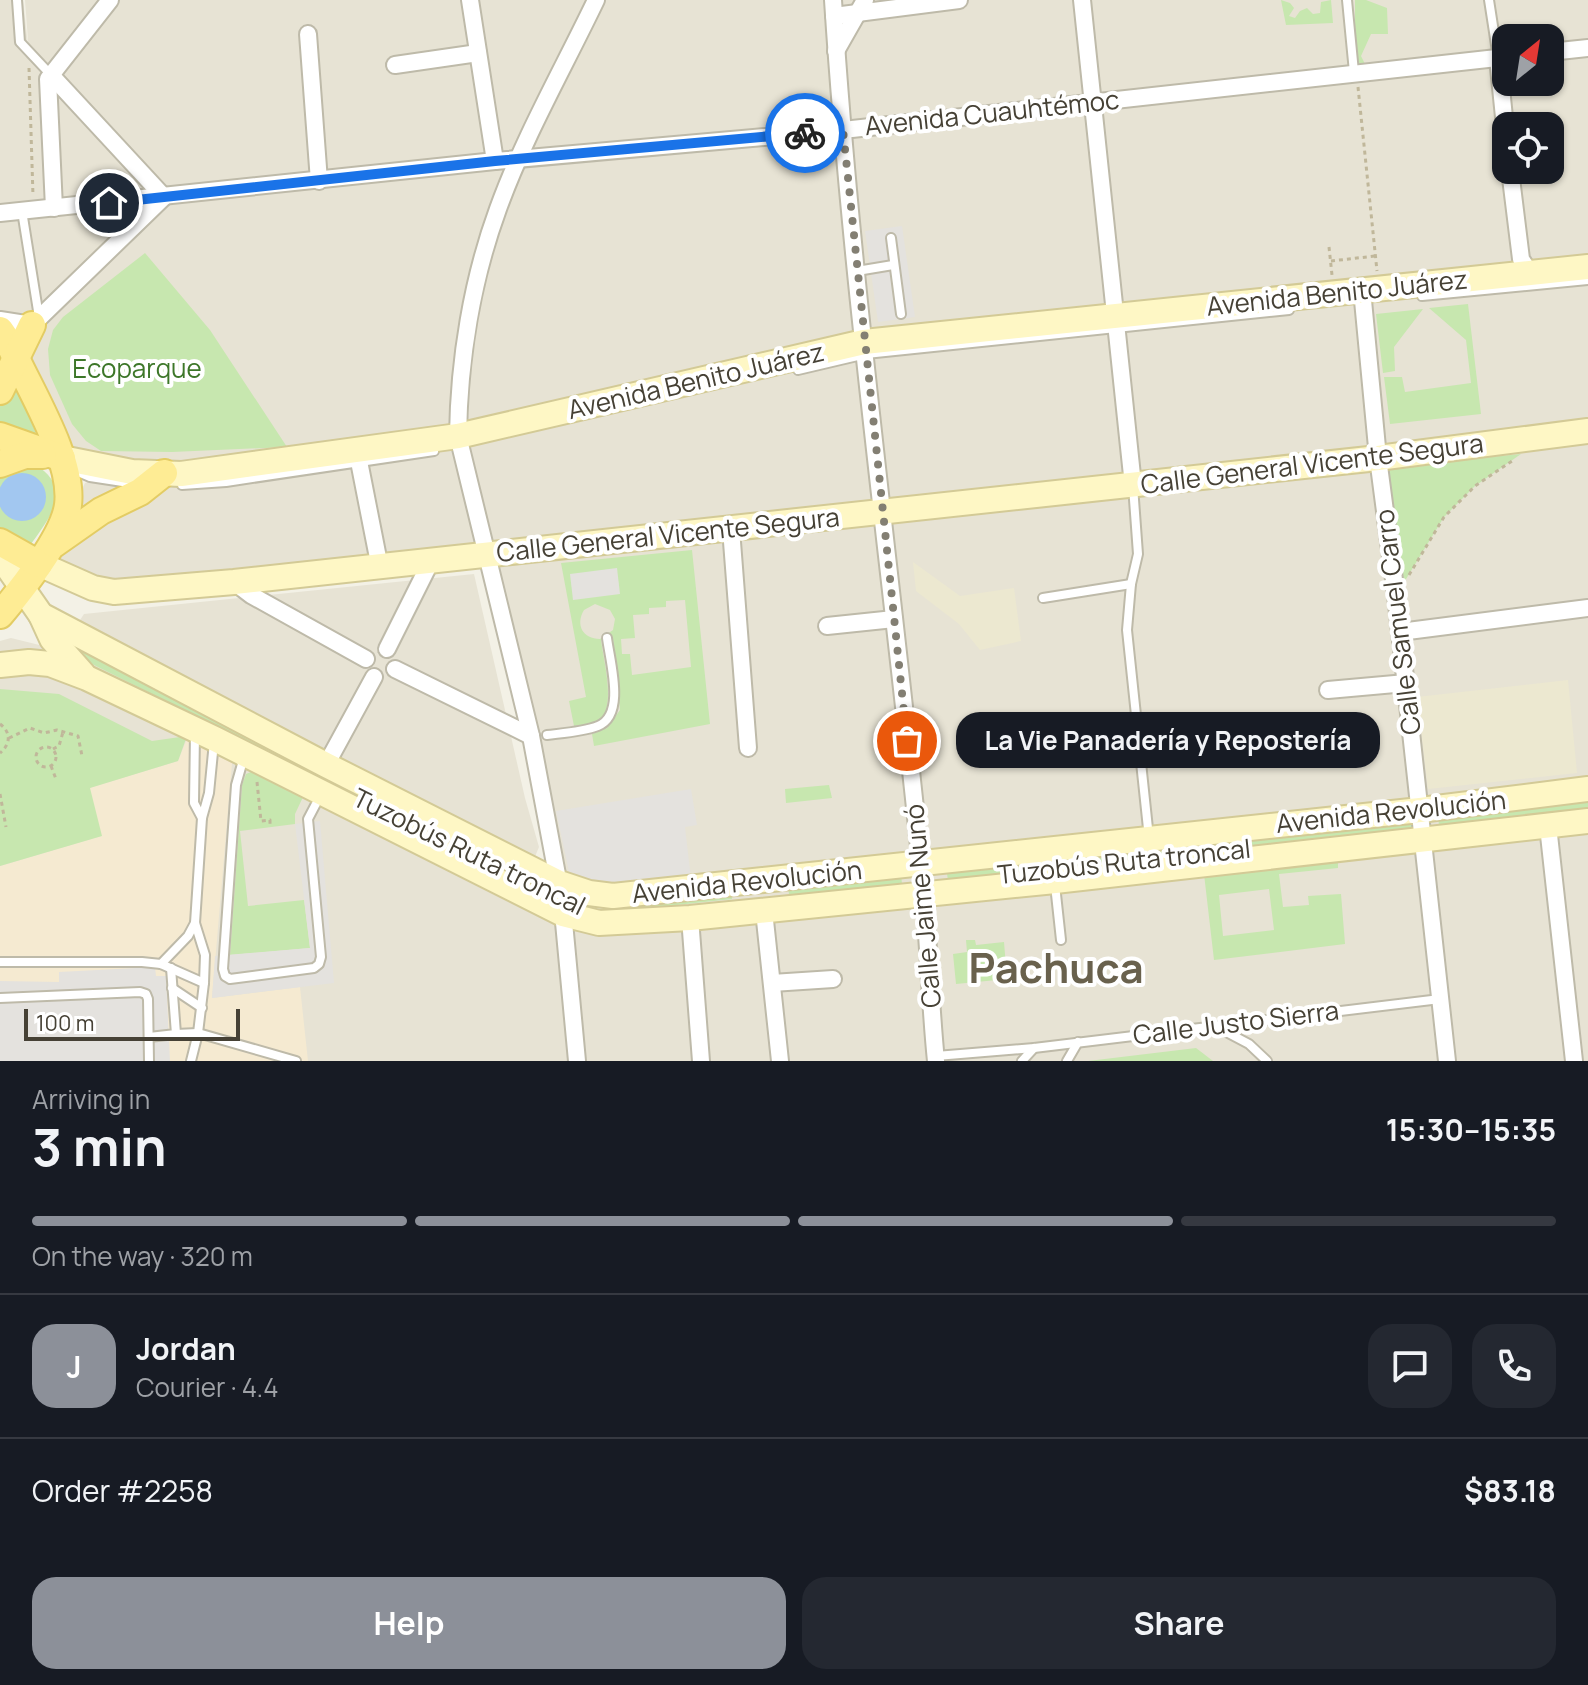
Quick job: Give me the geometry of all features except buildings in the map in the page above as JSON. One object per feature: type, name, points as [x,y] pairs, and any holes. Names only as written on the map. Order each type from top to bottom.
[{"type":"main road","name":"Avenida Benito Juárez","points":[[0,466],[25,455],[132,472],[162,482],[181,474],[358,457],[465,442],[865,348],[1116,323],[1588,267]]},
{"type":"main road","points":[[0,391],[35,321]]},
{"type":"main road","points":[[0,330],[9,343],[64,463],[69,493],[68,509],[44,556],[13,600]]},
{"type":"main road","name":"Calle General Vicente Segura","points":[[44,556],[93,588],[114,592],[380,568],[1378,458],[1588,431]]},
{"type":"main road","points":[[0,436],[64,463]]},
{"type":"main road","points":[[44,556],[101,511],[162,482]]},
{"type":"main road","points":[[0,542],[44,556]]},
{"type":"main road","name":"Avenida Revolución","points":[[0,559],[13,600],[326,765],[599,923],[684,913],[764,911],[1149,838],[1422,827],[1548,826],[1588,821]]},
{"type":"main road","points":[[41,615],[52,639],[87,671]]},
{"type":"main road","name":"Avenida Revolución","points":[[0,665],[29,662],[87,671],[329,797],[558,898],[589,893],[613,896],[919,882],[1055,881],[1422,827],[1588,789]]},
{"type":"street","points":[[54,208],[48,79],[110,0]]},
{"type":"street","points":[[470,0],[495,161]]},
{"type":"street","points":[[577,1061],[539,736],[487,555],[458,394],[484,250],[498,208],[596,0]]},
{"type":"street","points":[[833,8],[959,0]]},
{"type":"street","points":[[1082,0],[1133,485]]},
{"type":"street","points":[[836,52],[862,7]]},
{"type":"street","name":"Calle Jaime Nunó","points":[[833,8],[936,1058]]},
{"type":"street","points":[[308,34],[319,181]]},
{"type":"street","points":[[1564,51],[1588,48]]},
{"type":"street","points":[[395,65],[478,53]]},
{"type":"street","name":"Avenida Cuauhtémoc","points":[[0,213],[495,161],[843,130],[1492,58]]},
{"type":"street","points":[[0,320],[35,321],[164,197],[51,75]]},
{"type":"street","points":[[1512,184],[1521,259],[1530,273]]},
{"type":"street","name":"Calle Samuel Carro","points":[[1366,294],[1378,458],[1447,1061]]},
{"type":"street","points":[[358,457],[380,568]]},
{"type":"street","points":[[731,529],[748,748]]},
{"type":"street","points":[[387,649],[431,561]]},
{"type":"street","points":[[234,582],[251,595],[366,659]]},
{"type":"street","points":[[1400,632],[1588,608]]},
{"type":"street","points":[[827,626],[894,619]]},
{"type":"street","points":[[387,649],[396,660],[395,669],[384,678],[374,677],[367,669],[366,659],[372,650],[387,649]]},
{"type":"street","points":[[395,669],[539,736]]},
{"type":"street","points":[[326,765],[374,677]]},
{"type":"street","points":[[1328,690],[1406,683]]},
{"type":"street","points":[[1548,826],[1574,1061]]},
{"type":"street","points":[[764,911],[780,1061]]},
{"type":"street","points":[[684,913],[701,1061]]},
{"type":"street","points":[[772,983],[833,979]]},
{"type":"lane","points":[[17,0],[20,42],[51,75]]},
{"type":"lane","points":[[1347,0],[1354,72]]},
{"type":"lane","points":[[1489,0],[1492,28]]},
{"type":"lane","points":[[22,211],[35,321]]},
{"type":"lane","points":[[891,238],[901,314]]},
{"type":"lane","points":[[857,271],[893,265]]},
{"type":"lane","points":[[1408,298],[1588,280]]},
{"type":"lane","points":[[1116,323],[1301,309]]},
{"type":"lane","points":[[791,371],[865,348]]},
{"type":"lane","points":[[1133,485],[1138,554],[1131,584],[1127,630],[1149,838]]},
{"type":"lane","points":[[1043,598],[1131,584]]},
{"type":"lane","points":[[13,600],[52,639]]},
{"type":"lane","points":[[539,736],[596,727],[609,719],[615,698],[607,638]]},
{"type":"lane","points":[[197,727],[240,758],[242,764],[236,785],[223,969],[230,979],[314,968],[319,964],[321,957],[308,819],[319,798],[329,797]]},
{"type":"lane","points":[[197,727],[194,803],[202,818]]},
{"type":"lane","points":[[191,1061],[204,983],[205,955],[195,923],[202,818],[209,793],[197,727]]},
{"type":"lane","name":"Tuzobús Ruta troncal","points":[[197,727],[449,845]]},
{"type":"lane","name":"Tuzobús Ruta troncal","points":[[1120,863],[1422,827],[1588,812]]},
{"type":"lane","points":[[919,882],[954,881]]},
{"type":"lane","points":[[1055,881],[1061,940]]},
{"type":"lane","points":[[161,964],[188,936],[195,923]]},
{"type":"lane","points":[[0,962],[142,962],[161,964],[204,983]]},
{"type":"lane","points":[[171,968],[176,1034]]},
{"type":"lane","points":[[172,988],[202,1008]]},
{"type":"lane","points":[[0,998],[146,994],[149,1061]]},
{"type":"lane","name":"Calle Justo Sierra","points":[[936,1058],[1440,999]]},
{"type":"lane","points":[[1213,1025],[1249,1044],[1267,1061]]},
{"type":"lane","points":[[149,1037],[198,1033],[296,1061]]},
{"type":"lane","points":[[1067,1061],[1078,1042]]},
{"type":"lane","points":[[1022,1061],[1034,1048]]},
{"type":"path","points":[[22,211],[34,195],[29,51]]},
{"type":"path","points":[[1354,72],[1358,84],[1375,256],[1366,294]]},
{"type":"path","points":[[1329,247],[1333,279]]},
{"type":"path","points":[[1331,261],[1375,256]]},
{"type":"path","points":[[1396,595],[1444,517],[1475,486],[1519,455]]},
{"type":"path","points":[[0,724],[6,728],[9,738],[0,753]]},
{"type":"path","points":[[9,738],[30,728],[44,733],[63,732],[78,736],[82,756]]},
{"type":"path","points":[[51,766],[41,766],[36,754],[43,747],[53,749],[59,746],[63,732]]},
{"type":"path","points":[[51,766],[57,758],[53,749]]},
{"type":"path","points":[[51,766],[56,779]]},
{"type":"path","points":[[257,775],[261,821],[270,820],[270,827]]},
{"type":"path","points":[[0,796],[6,827]]},
{"type":"shaded area","points":[[0,0],[23,0],[29,54],[25,0],[1588,0],[1588,47],[1564,50],[1564,24],[1492,24],[1492,96],[1564,96],[1564,53],[1588,50],[1588,430],[114,594],[44,563],[85,483],[116,470],[85,455],[53,431],[0,317]]},
{"type":"shaded area","points":[[902,226],[915,317],[878,322],[865,231]]},
{"type":"shaded area","points":[[1588,434],[1588,1061],[0,1061],[0,641],[11,638],[88,657],[540,884],[561,899],[489,560]]},
{"type":"shaded area","points":[[913,562],[960,596],[1014,588],[1021,641],[980,650],[959,624],[916,591]]},
{"type":"shaded area","points":[[617,568],[620,594],[573,600],[570,574]]},
{"type":"shaded area","points":[[474,574],[539,847],[534,859],[78,623],[84,614]]},
{"type":"shaded area","points":[[1568,680],[1577,773],[1428,789],[1417,697]]},
{"type":"shaded area","points":[[190,731],[233,752],[212,998],[300,987],[308,1061],[0,1061],[0,866],[101,836],[89,788],[178,761]]},
{"type":"shaded area","points":[[691,789],[697,825],[685,827],[691,879],[605,885],[569,872],[556,811]]},
{"type":"shaded area","points":[[320,821],[334,983],[212,998],[215,956],[310,948],[295,824]]},
{"type":"shaded area","points":[[155,967],[156,976],[166,976],[170,1061],[0,1061],[0,981],[59,982],[59,972]]},
{"type":"green space","points":[[1281,0],[1294,8],[1289,16],[1295,18],[1307,8],[1313,14],[1320,13],[1321,2],[1331,0],[1333,23],[1286,25]]},
{"type":"green space","points":[[1355,0],[1366,0],[1387,8],[1388,34],[1371,34],[1361,56],[1365,64],[1355,65]]},
{"type":"green space","name":"Ecoparque","points":[[145,253],[210,330],[287,447],[172,452],[101,451],[86,441],[72,424],[50,375],[48,349],[53,330],[63,317]]},
{"type":"green space","points":[[1468,304],[1481,414],[1390,424],[1384,377],[1402,377],[1405,392],[1471,383],[1466,340],[1429,308]]},
{"type":"green space","points":[[1423,309],[1394,347],[1395,371],[1383,373],[1376,314]]},
{"type":"green space","points":[[14,378],[39,441],[0,428],[0,405]]},
{"type":"green space","points":[[1521,454],[1475,486],[1444,517],[1403,584],[1387,467]]},
{"type":"green space","points":[[34,464],[54,483],[56,494],[50,515],[29,547],[0,531],[0,471]]},
{"type":"green space","points":[[692,550],[710,724],[594,746],[592,734],[607,728],[620,710],[613,639],[610,635],[601,640],[608,695],[604,714],[599,720],[574,726],[569,701],[586,697],[561,563]],"holes":[[[685,600],[691,667],[632,675],[630,654],[622,654],[621,639],[635,638],[633,615],[649,614],[649,608],[666,607],[666,601]],[[595,604],[610,610],[615,619],[613,630],[600,639],[585,634],[580,621],[584,610]]]},
{"type":"green space","points":[[69,643],[537,878],[536,886],[92,664]]},
{"type":"green space","points":[[0,689],[59,694],[152,741],[187,736],[178,761],[90,788],[102,836],[0,866]]},
{"type":"green space","points":[[251,772],[303,797],[295,814],[295,824],[240,831],[248,906],[304,900],[310,948],[230,955],[242,785],[246,774]]},
{"type":"green space","points":[[829,785],[832,798],[786,803],[785,789]]},
{"type":"green space","points":[[1588,796],[1588,808],[1439,826],[1438,814]]},
{"type":"green space","points":[[1411,817],[1413,829],[948,880],[946,868]]},
{"type":"green space","points":[[1338,859],[1338,868],[1279,874],[1283,907],[1309,905],[1308,896],[1341,894],[1345,944],[1214,960],[1204,874]],"holes":[[[1269,889],[1274,930],[1223,936],[1219,895]]]},
{"type":"green space","points":[[901,874],[902,884],[789,895],[788,884]]},
{"type":"green space","points":[[731,890],[732,899],[603,913],[606,904]]},
{"type":"green space","points":[[966,940],[975,940],[976,945],[1004,942],[1007,979],[956,984],[953,954],[967,952]]},
{"type":"green space","points":[[1196,1048],[1213,1061],[1088,1061]]},
{"type":"water","points":[[13,474],[31,474],[45,488],[45,506],[31,520],[13,520],[-1,506],[-1,488]]},
{"type":"way so far","points":[[805,133],[843,130],[907,741]]},
{"type":"place","name":"La Vie Panadería y Repostería","points":[[907,741]]},
{"type":"district","name":"Pachuca","points":[[1056,968]]},
{"type":"route","points":[[109,203],[495,161],[805,133]]}]
